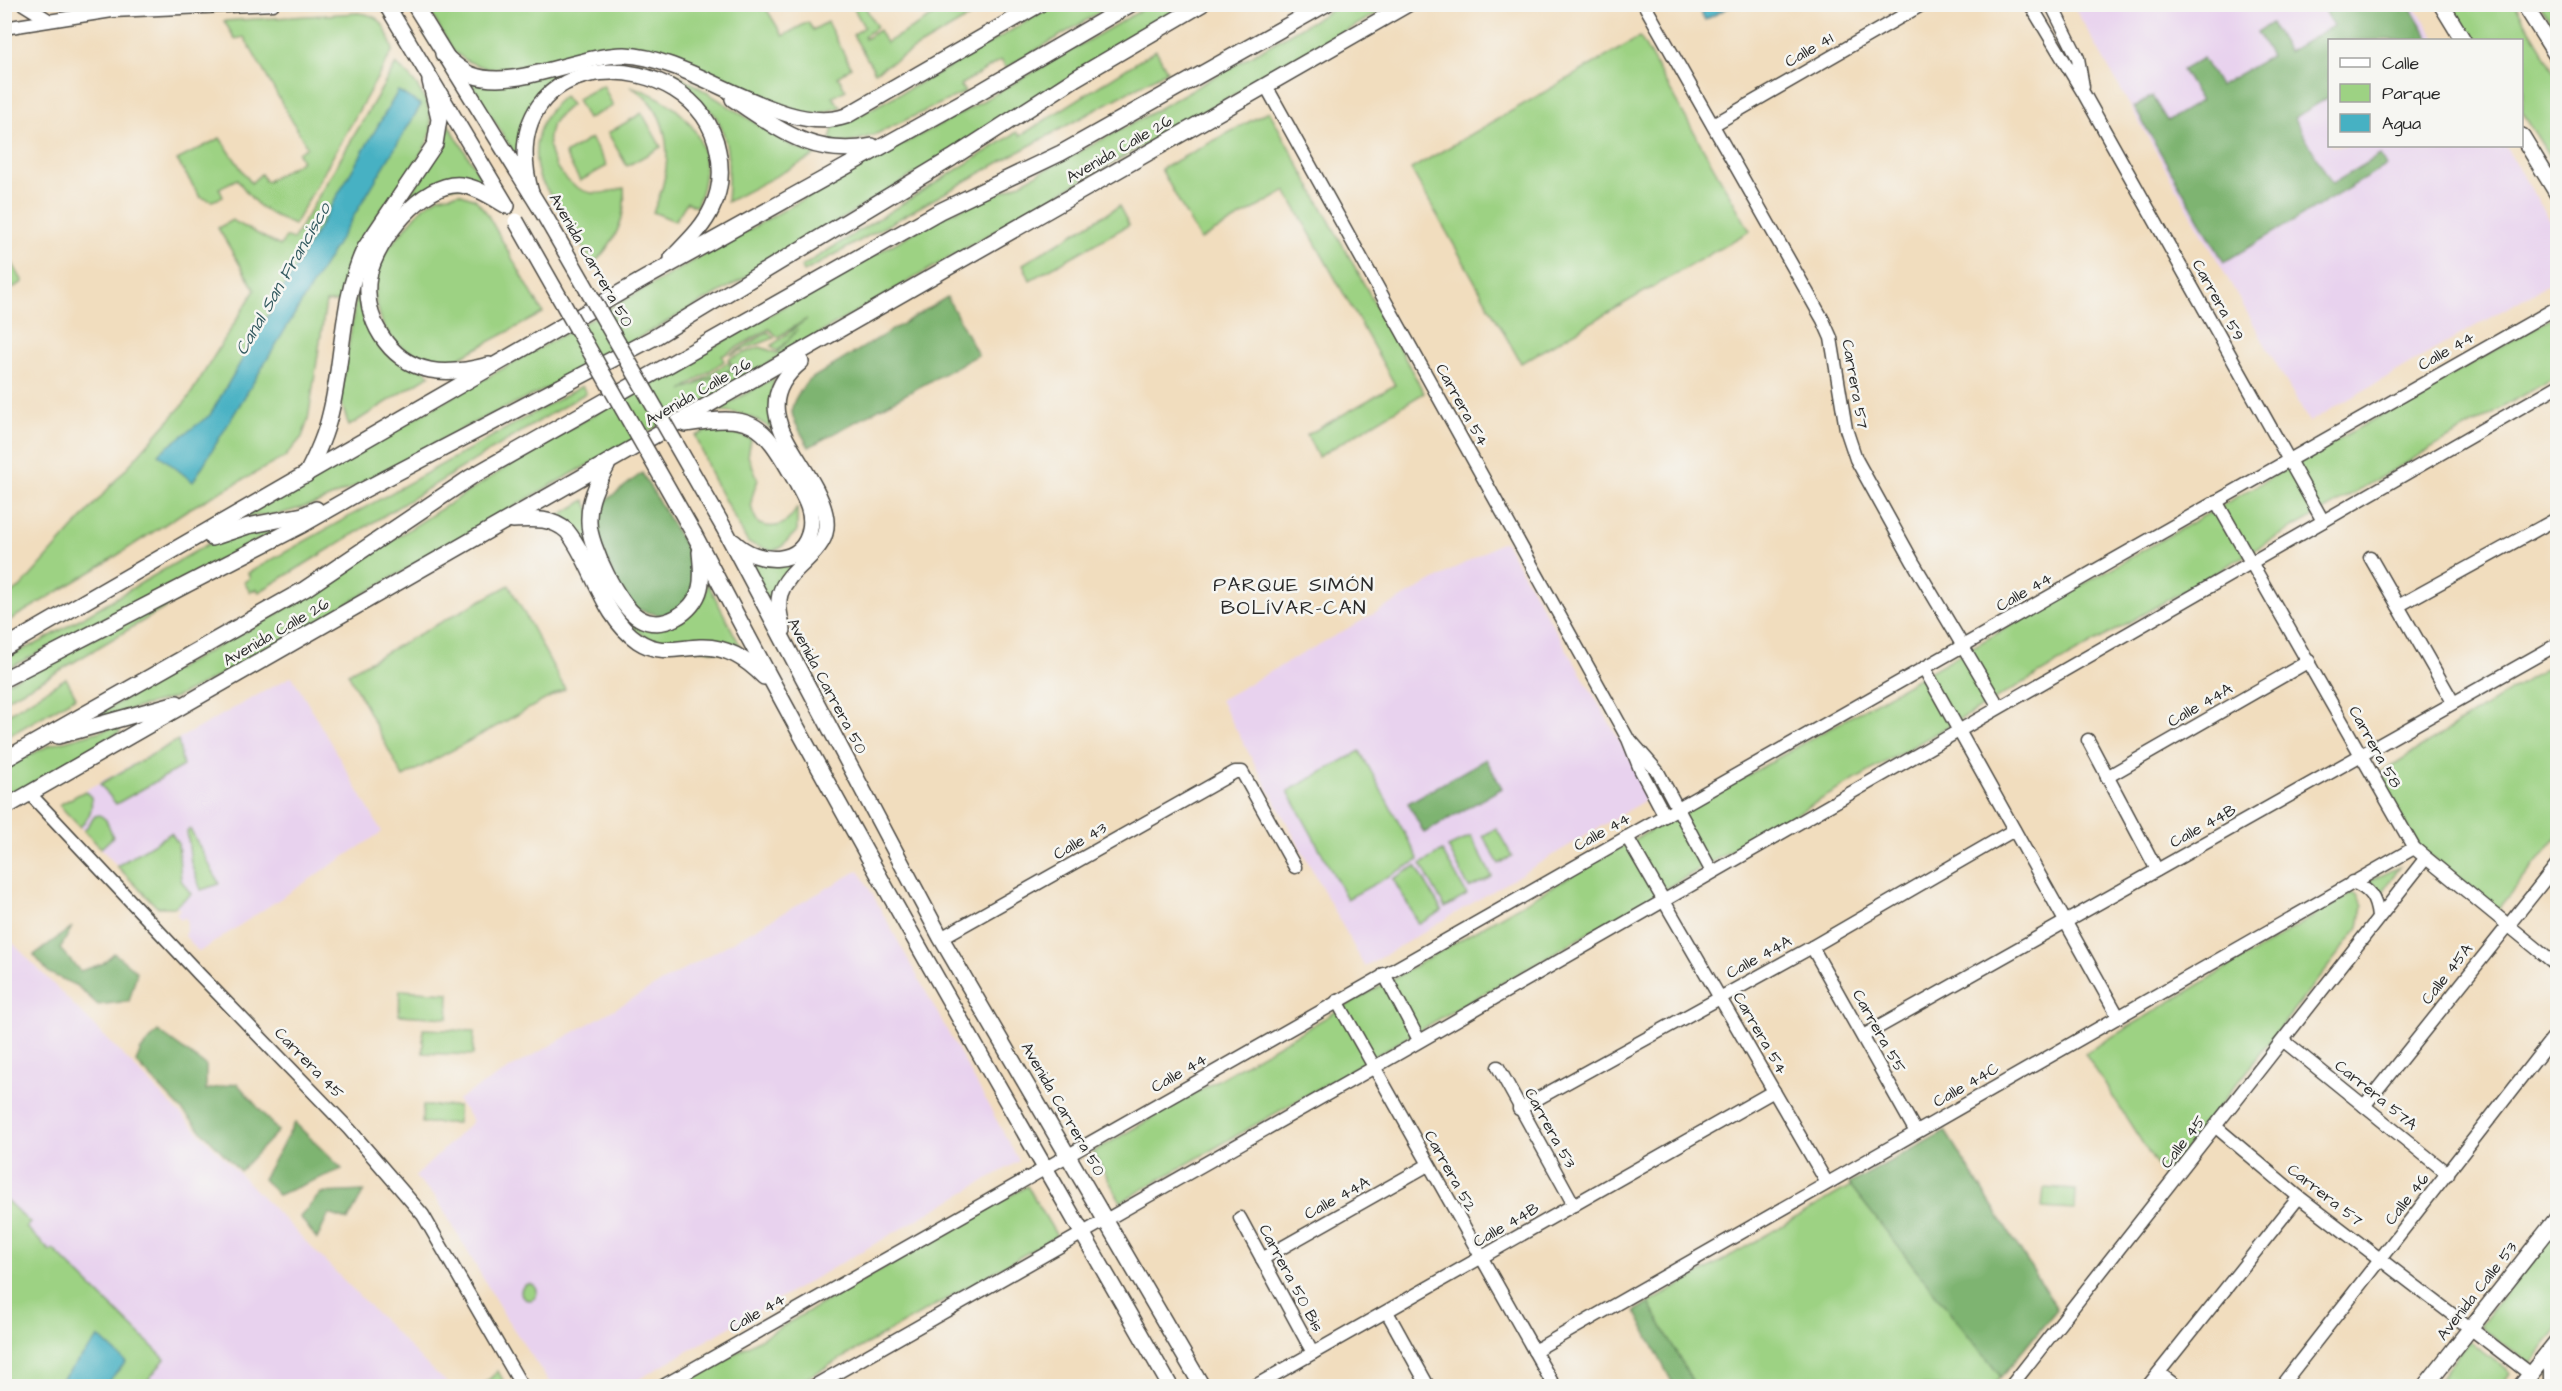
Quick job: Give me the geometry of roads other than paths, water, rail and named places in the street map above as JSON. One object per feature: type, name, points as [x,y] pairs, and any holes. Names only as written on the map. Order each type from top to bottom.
[{"type":"main road","points":[[386,4],[430,81],[516,221],[697,540],[775,688],[1044,1169],[1170,1386]]},
{"type":"main road","name":"Avenida Carrera 50","points":[[414,4],[531,192],[727,533],[788,653],[941,938],[1202,1386]]},
{"type":"main road","points":[[443,54],[466,72],[487,78],[521,76],[626,55],[666,63],[783,112],[807,119],[829,120],[846,116],[1040,4]]},
{"type":"main road","points":[[4,648],[662,269],[978,93],[1131,4]]},
{"type":"main road","points":[[4,679],[302,525],[358,493],[674,326],[952,158],[1076,78],[1202,4]]},
{"type":"main road","name":"Avenida Calle 26","points":[[4,760],[305,589],[471,477],[940,211],[1061,153],[1326,4]]},
{"type":"main road","name":"Avenida Calle 26","points":[[4,808],[676,426],[1408,4]]},
{"type":"main road","points":[[2442,4],[2462,39]]},
{"type":"main road","points":[[2524,4],[2558,58]]},
{"type":"main road","points":[[531,192],[524,165],[526,133],[532,116],[546,97],[563,84],[583,76],[603,72],[642,75],[664,83],[696,107],[708,122],[717,142],[721,171],[716,199],[706,219],[662,269]]},
{"type":"main road","points":[[702,79],[800,141],[826,148],[848,149],[885,144]]},
{"type":"main road","points":[[305,476],[319,450],[330,417],[350,291],[358,263],[435,144],[439,119],[430,81]]},
{"type":"main road","points":[[2523,138],[2558,195]]},
{"type":"main road","points":[[501,363],[445,372],[429,370],[412,364],[391,349],[383,339],[370,308],[368,291],[369,276],[380,247],[408,212],[425,196],[443,187],[463,185],[478,190],[507,206]]},
{"type":"main road","points":[[788,653],[779,614],[780,594],[790,577],[821,545],[826,522],[820,499],[780,425],[776,398],[781,382],[787,374],[837,333]]},
{"type":"main road","points":[[676,426],[727,420],[757,428],[776,446],[808,504],[811,518],[810,531],[801,548],[792,555],[779,558],[759,558],[743,551],[727,533]]},
{"type":"main road","points":[[608,464],[590,502],[589,530],[607,574],[632,614],[646,622],[657,623],[684,613],[700,590],[702,574],[697,540]]},
{"type":"main road","points":[[162,559],[211,538],[248,526],[303,514],[358,493]]},
{"type":"main road","points":[[511,520],[546,520],[558,524],[567,531],[617,622],[640,642],[659,650],[702,647],[730,652],[746,660],[775,688]]},
{"type":"main road","points":[[27,747],[199,696]]},
{"type":"main road","name":"Avenida Calle 53","points":[[2425,1386],[2558,1217]]},
{"type":"main road","points":[[2526,1380],[2554,1345]]},
{"type":"street","points":[[23,4],[48,20]]},
{"type":"street","points":[[4,28],[112,11],[273,4]]},
{"type":"street","name":"Carrera 57","points":[[1644,4],[1823,320],[1831,338],[1846,429],[1856,459],[1913,562],[1999,707]]},
{"type":"street","name":"Calle 41","points":[[1713,125],[1923,4]]},
{"type":"street","name":"Carrera 59","points":[[2030,4],[2084,94],[2323,521]]},
{"type":"street","name":"Carrera 59","points":[[2051,4],[2078,58],[2084,94]]},
{"type":"street","name":"Carrera 54","points":[[1266,86],[1628,739],[1640,769],[1665,816]]},
{"type":"street","name":"Calle 44","points":[[663,1386],[2558,307]]},
{"type":"street","points":[[813,1386],[1373,1068],[2558,386]]},
{"type":"street","name":"Carrera 58","points":[[2216,501],[2414,848],[2558,966]]},
{"type":"street","points":[[2398,606],[2558,518]]},
{"type":"street","points":[[2370,557],[2453,702]]},
{"type":"street","name":"Calle 44B","points":[[1863,1036],[2558,644]]},
{"type":"street","name":"Calle 44A","points":[[2108,777],[2309,661]]},
{"type":"street","points":[[1924,668],[2118,1016]]},
{"type":"street","name":"Carrera 54","points":[[1628,739],[1658,772],[1712,872]]},
{"type":"street","points":[[2088,740],[2157,870]]},
{"type":"street","name":"Calle 43","points":[[941,938],[1235,771],[1242,772],[1295,867]]},
{"type":"street","name":"Carrera 45","points":[[30,794],[407,1194],[423,1215],[522,1386]]},
{"type":"street","name":"Calle 44A","points":[[1520,1109],[1812,947],[2014,830]]},
{"type":"street","name":"Carrera 54","points":[[1627,837],[1827,1183]]},
{"type":"street","name":"Calle 44C","points":[[1534,1351],[2414,848]]},
{"type":"street","name":"Calle 45","points":[[2011,1386],[2284,1041],[2378,917],[2426,859]]},
{"type":"street","name":"Calle 45A","points":[[2364,1106],[2506,925],[2558,863]]},
{"type":"street","points":[[2352,882],[2372,894],[2377,905],[2378,917]]},
{"type":"street","name":"Carrera 55","points":[[1812,947],[1916,1132]]},
{"type":"street","points":[[1384,974],[1419,1040]]},
{"type":"street","name":"Carrera 52","points":[[1337,1001],[1554,1386]]},
{"type":"street","name":"Calle 46","points":[[2281,1386],[2558,1031]]},
{"type":"street","name":"Carrera 57A","points":[[2284,1041],[2448,1174]]},
{"type":"street","name":"Carrera 53","points":[[1498,1067],[1574,1205]]},
{"type":"street","name":"Calle 44B","points":[[1255,1386],[1774,1091]]},
{"type":"street","name":"Carrera 57","points":[[2216,1127],[2299,1197],[2471,1328],[2526,1380]]},
{"type":"street","name":"Calle 44A","points":[[1262,1259],[1428,1166]]},
{"type":"street","points":[[2148,1386],[2299,1197]]},
{"type":"street","name":"Carrera 50 Bis","points":[[1240,1218],[1313,1353]]},
{"type":"street","points":[[1387,1312],[1428,1386]]},
{"type":"street","points":[[2553,1386],[2550,1379],[2554,1345]]},
{"type":"street","points":[[2159,1373],[2176,1386]]},
{"type":"water","points":[[1696,5],[1733,5],[1705,20]]},
{"type":"water","points":[[398,91],[421,105],[193,482],[158,454],[210,415]]},
{"type":"water","points":[[99,1337],[126,1362],[104,1386],[56,1386]]},
{"type":"district","name":"PARQUE SIMÓN BOLÍVAR-CAN","points":[[1294,596]]},
{"type":"water label","name":"Canal San Francisco","points":[[283,279]]}]
